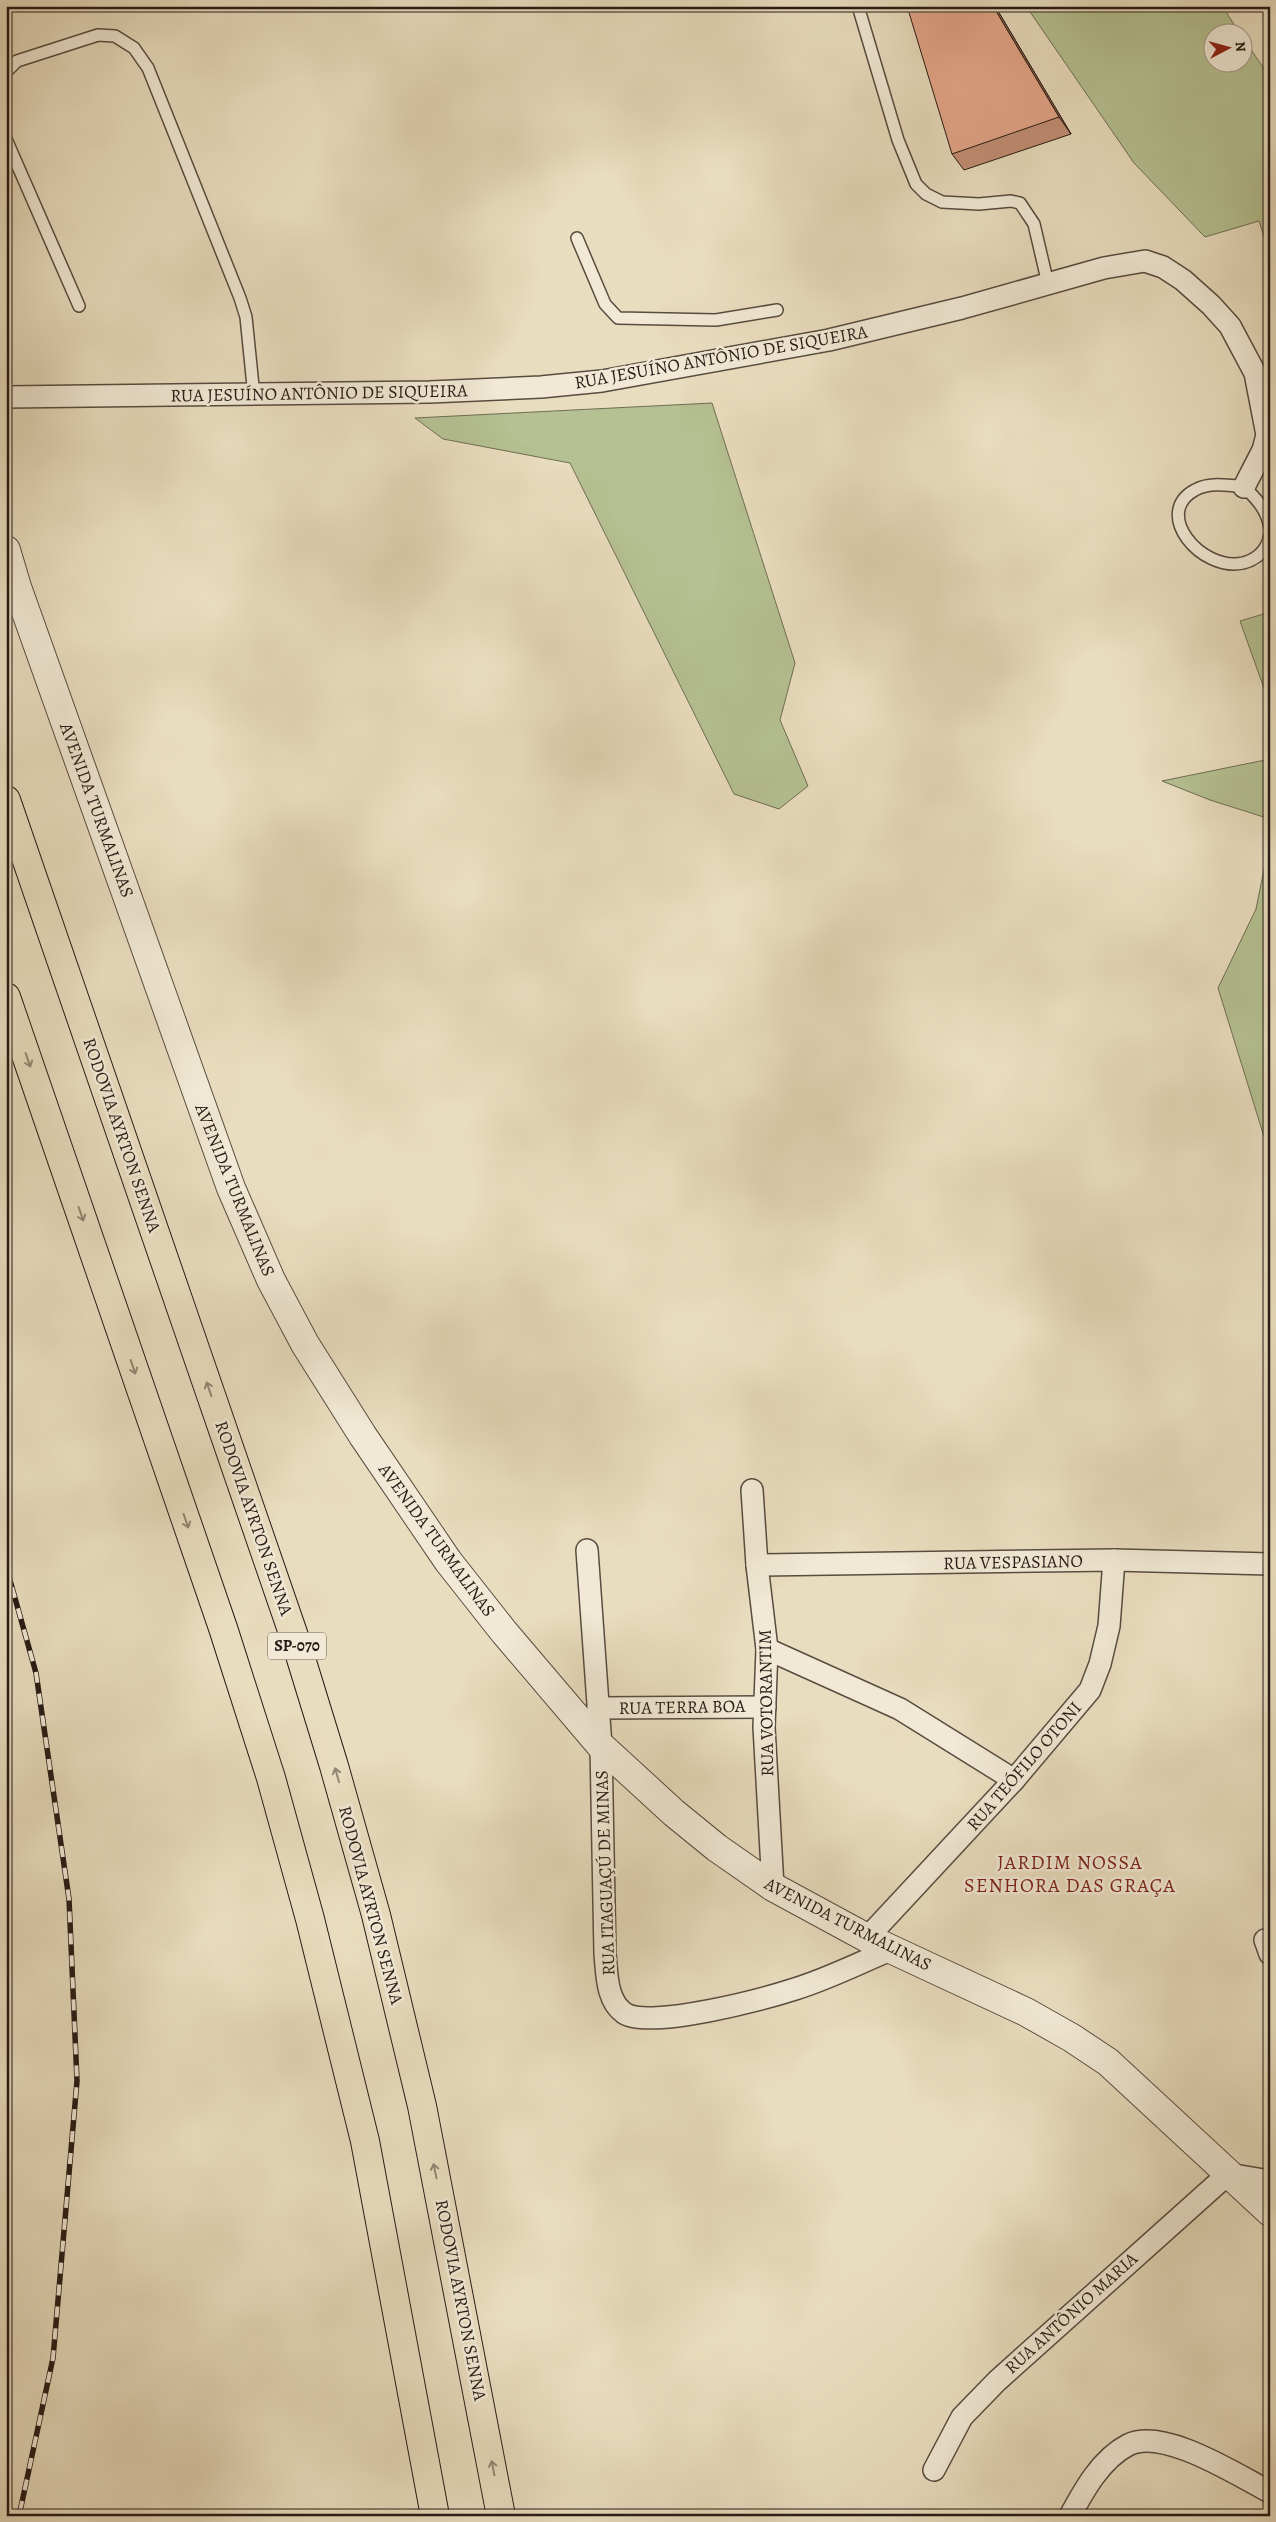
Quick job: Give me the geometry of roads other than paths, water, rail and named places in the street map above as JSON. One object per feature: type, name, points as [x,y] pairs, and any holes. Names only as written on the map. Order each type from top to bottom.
[{"type":"highway","name":"RODOVIA AYRTON SENNA","points":[[6,800],[295,1639],[334,1766],[376,1915],[422,2106],[469,2341],[501,2516]]},
{"type":"highway","points":[[6,998],[223,1628],[271,1778],[310,1919],[365,2141],[435,2516]]},
{"type":"street","name":"RUA JESUÍNO ANTÔNIO DE SIQUEIRA","points":[[6,397],[254,396],[494,390],[602,381],[829,340],[962,308],[1127,263],[1145,261],[1163,267],[1177,276],[1211,305],[1230,326],[1246,352],[1255,373],[1267,435],[1263,450],[1244,487]]},
{"type":"street","name":"AVENIDA TURMALINAS","points":[[6,550],[17,587],[201,1106],[231,1188],[271,1280],[305,1344],[363,1436],[448,1562],[504,1632],[601,1746],[674,1813],[717,1848],[773,1887],[867,1938],[1026,2012],[1072,2038],[1108,2062],[1270,2212]]},
{"type":"street","name":"RUA VOTORANTIM","points":[[752,1490],[757,1565],[768,1649],[764,1727],[773,1887]]},
{"type":"street","name":"RUA ITAGUAÇÚ DE MINAS","points":[[586,1550],[601,1746],[605,1954],[608,1985],[615,2004],[626,2014],[644,2019],[680,2016],[796,1989],[893,1949]]},
{"type":"street","name":"RUA VESPASIANO","points":[[757,1565],[1114,1560],[1270,1564]]},
{"type":"street","name":"RUA TEÓFILO OTONI","points":[[867,1938],[1014,1780],[1090,1690],[1100,1664],[1109,1626],[1114,1560]]},
{"type":"street","points":[[768,1649],[900,1709],[1014,1780]]},
{"type":"street","name":"RUA TERRA BOA","points":[[598,1708],[765,1706]]},
{"type":"street","points":[[1228,2174],[1270,2181]]},
{"type":"street","name":"RUA ANTÔNIO MARIA","points":[[934,2470],[962,2417],[997,2381],[1136,2254],[1228,2174]]},
{"type":"street","points":[[1070,2516],[1097,2473],[1113,2456],[1129,2445],[1143,2441],[1164,2443],[1183,2449],[1270,2492]]},
{"type":"lane","points":[[858,6],[898,140],[916,184],[926,194],[942,202],[979,204],[1011,200],[1020,203],[1034,224],[1048,284]]},
{"type":"lane","points":[[6,72],[17,61],[98,35],[114,36],[134,48],[148,68],[240,298],[246,317],[254,396]]},
{"type":"lane","points":[[6,139],[79,306]]},
{"type":"lane","points":[[577,238],[606,304],[618,318],[716,320],[777,310]]},
{"type":"lane","points":[[1270,527],[1268,515],[1258,500],[1244,487],[1210,485],[1196,489],[1184,497],[1179,509],[1183,535],[1196,550],[1222,563],[1236,564],[1251,561],[1261,554],[1268,543],[1270,535]]},
{"type":"railway","points":[[6,1566],[36,1673],[69,1899],[77,2081],[53,2358],[19,2516]]},
{"type":"district","name":"JARDIM NOSSA SENHORA DAS GRAÇA","points":[[1070,1874]]}]
